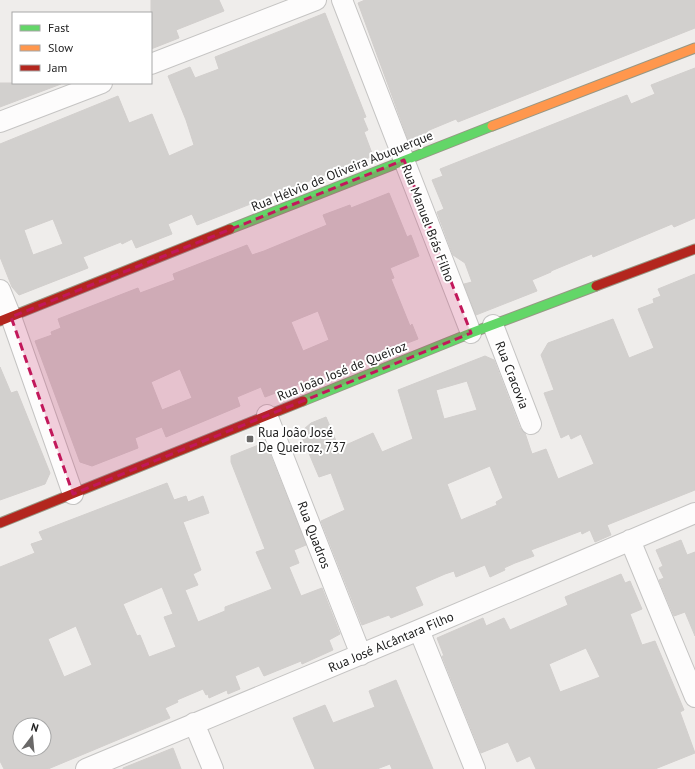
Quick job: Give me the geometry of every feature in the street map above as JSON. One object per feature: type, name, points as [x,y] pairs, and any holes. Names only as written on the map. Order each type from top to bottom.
[{"type":"street","points":[[152,64],[316,0]]},
{"type":"street","name":"Rua Manuel Brás Filho","points":[[342,0],[470,333]]},
{"type":"street","name":"Rua Hélvio de Oliveira Abuquerque","points":[[6,319],[404,160],[695,48]]},
{"type":"street","points":[[0,122],[99,84]]},
{"type":"street","name":"Rua João José de Queiroz","points":[[0,523],[470,333],[695,248]]},
{"type":"street","points":[[0,290],[6,319],[73,494]]},
{"type":"street","name":"Rua Cracovia","points":[[493,325],[531,424]]},
{"type":"street","name":"Rua Quadros","points":[[267,415],[360,655]]},
{"type":"street","name":"Rua José Alcântara Filho","points":[[86,769],[420,630],[695,513]]},
{"type":"street","points":[[630,540],[695,697]]},
{"type":"street","points":[[420,630],[475,769]]},
{"type":"street","points":[[194,723],[213,769]]},
{"type":"highlighted area","points":[[404,160],[471,333],[73,494],[11,317]]},
{"type":"building","points":[[151,0],[219,0],[224,11],[176,30],[179,38],[152,49]]},
{"type":"building","points":[[365,0],[695,0],[695,28],[458,122],[456,119],[427,131],[428,134],[409,142],[358,3]]},
{"type":"building","points":[[325,13],[366,117],[363,118],[368,130],[364,132],[373,156],[197,225],[192,214],[168,224],[172,234],[136,248],[132,239],[122,244],[121,242],[83,257],[88,268],[19,295],[12,287],[0,257],[0,144],[118,96],[129,123],[152,114],[169,156],[194,145],[186,120],[168,76],[190,67],[195,78],[219,69],[215,57]],"holes":[[[53,219],[63,244],[33,255],[24,230]]]},
{"type":"building","points":[[695,68],[695,218],[674,227],[672,224],[593,257],[592,254],[551,271],[532,280],[537,291],[476,315],[464,284],[472,282],[465,263],[453,255],[437,212],[444,209],[432,180],[443,176],[440,169],[627,95],[631,104],[655,94],[651,85]]},
{"type":"building","points":[[0,83],[61,84],[0,107]]},
{"type":"building","points":[[389,193],[407,237],[411,235],[419,256],[390,268],[394,278],[391,279],[410,326],[412,324],[418,339],[265,397],[261,387],[237,397],[240,406],[166,437],[162,427],[135,438],[138,448],[92,466],[80,462],[35,341],[52,335],[51,332],[61,328],[58,319],[138,288],[140,293],[175,280],[173,274],[247,245],[252,255],[264,251],[327,225],[323,215],[350,205],[351,208]],"holes":[[[318,311],[329,340],[303,351],[291,322]],[[180,369],[192,398],[162,410],[151,382]]]},
{"type":"building","points":[[695,274],[695,490],[607,525],[611,535],[595,542],[590,530],[582,534],[581,531],[531,550],[534,556],[504,568],[505,570],[490,577],[485,565],[456,577],[454,571],[445,574],[415,587],[423,605],[391,618],[389,615],[362,625],[321,521],[345,510],[331,473],[319,477],[302,437],[304,429],[311,423],[326,417],[339,448],[373,433],[382,452],[413,439],[398,390],[485,356],[494,360],[520,428],[525,433],[532,454],[546,449],[558,479],[594,464],[581,434],[571,439],[569,434],[561,438],[544,393],[554,390],[541,355],[548,343],[613,319],[629,358],[654,348],[638,309],[654,303],[653,299],[661,296],[658,289]],"holes":[[[467,381],[477,410],[444,419],[436,390]],[[490,466],[503,498],[496,502],[497,505],[461,520],[447,484]]]},
{"type":"building","points":[[0,367],[11,393],[17,391],[50,473],[45,484],[0,500]]},
{"type":"building","points":[[261,444],[266,444],[306,545],[294,550],[299,563],[289,567],[301,596],[322,588],[340,634],[329,640],[333,650],[302,664],[301,661],[264,676],[259,666],[235,676],[240,689],[228,694],[227,690],[209,698],[208,694],[206,695],[203,689],[177,700],[178,702],[165,708],[170,718],[48,769],[4,769],[0,761],[0,567],[35,553],[31,544],[43,540],[39,532],[167,483],[174,500],[186,496],[188,502],[203,496],[209,513],[183,522],[201,570],[193,574],[198,585],[185,590],[198,622],[225,611],[225,607],[272,589],[256,552],[265,549],[231,462],[231,456]],"holes":[[[162,587],[173,614],[164,617],[176,647],[149,657],[140,635],[137,636],[123,604]],[[76,626],[92,665],[64,677],[48,639]]]},
{"type":"building","points":[[681,540],[687,555],[695,552],[695,636],[685,612],[674,616],[659,580],[664,578],[659,568],[663,566],[656,550]]},
{"type":"building","points":[[621,574],[625,583],[630,581],[642,609],[630,614],[642,645],[655,641],[684,710],[680,712],[695,753],[655,769],[536,769],[530,756],[517,762],[508,742],[481,753],[442,656],[444,656],[437,638],[483,618],[486,626],[504,618],[510,630],[568,605],[565,597]],"holes":[[[586,648],[600,677],[560,692],[549,664]]]},
{"type":"building","points":[[396,680],[433,769],[392,769],[390,764],[377,769],[315,769],[293,718],[325,705],[333,723],[375,707],[369,691]]},
{"type":"building","points":[[173,748],[181,769],[123,769],[123,768]]},
{"type":"traffic: fast","points":[[230,229],[492,126]]},
{"type":"traffic: fast","points":[[303,401],[471,333],[596,286]]},
{"type":"traffic: slow","points":[[492,126],[695,48]]},
{"type":"traffic: jam","points":[[0,321],[230,229]]},
{"type":"traffic: jam","points":[[596,286],[695,249]]},
{"type":"traffic: jam","points":[[0,523],[303,401]]},
{"type":"place","name":"Rua João José De Queiroz, 737","points":[[250,439]]}]
